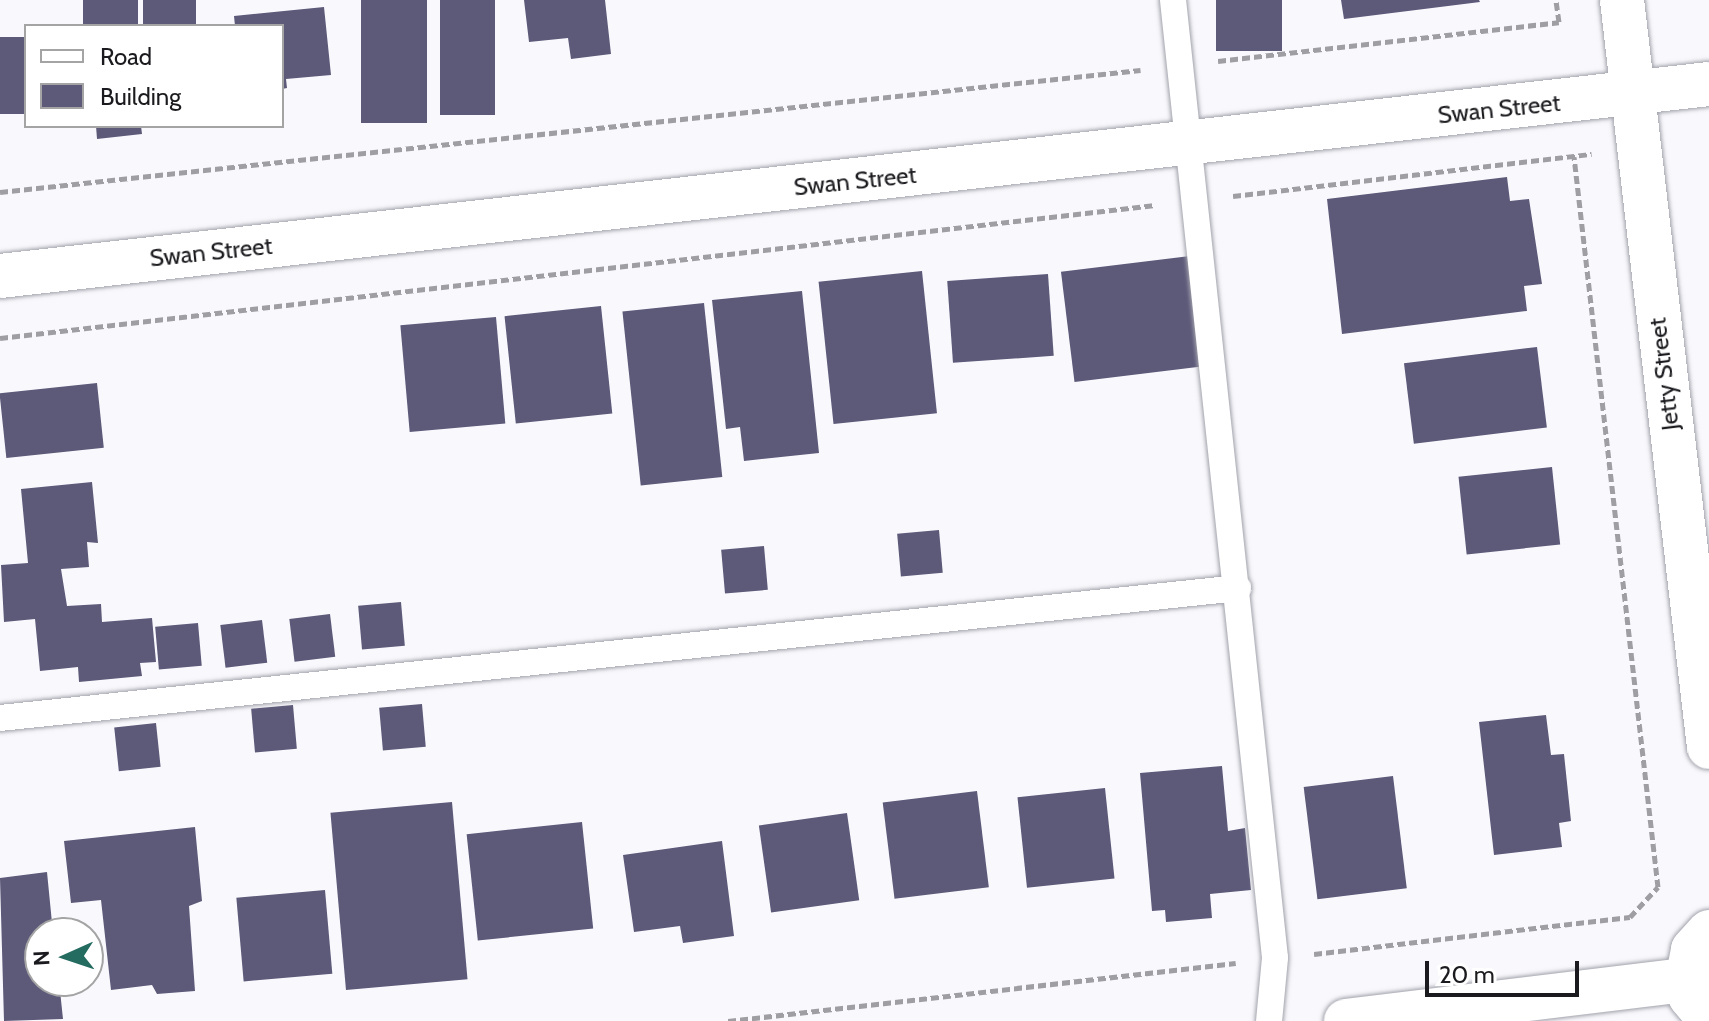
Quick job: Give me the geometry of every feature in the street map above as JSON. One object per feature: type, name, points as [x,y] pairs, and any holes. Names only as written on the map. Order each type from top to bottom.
[{"type":"street","name":"Jetty Street","points":[[1622,0],[1709,747]]},
{"type":"street","name":"Swan Street","points":[[0,276],[1709,84]]},
{"type":"street","points":[[1709,932],[1693,950],[1687,980],[1690,996],[1709,1019]]},
{"type":"street","points":[[1346,1021],[1687,980]]},
{"type":"lane","points":[[1173,0],[1275,958],[1269,1021]]},
{"type":"lane","points":[[0,718],[1238,588]]},
{"type":"path","points":[[0,192],[1559,22],[1556,0]]},
{"type":"path","points":[[0,338],[1574,157],[1658,887],[1630,917],[728,1021]]},
{"type":"building","points":[[83,0],[138,0],[138,24],[83,24]]},
{"type":"building","points":[[143,0],[196,0],[196,24],[143,24]]},
{"type":"building","points":[[361,0],[427,0],[427,123],[361,123]]},
{"type":"building","points":[[440,0],[495,0],[495,115],[440,115]]},
{"type":"building","points":[[524,0],[605,0],[611,54],[571,59],[568,38],[529,42]]},
{"type":"building","points":[[1216,0],[1282,0],[1282,51],[1216,51]]},
{"type":"building","points":[[1341,0],[1479,0],[1480,2],[1344,19]]},
{"type":"building","points":[[324,7],[331,75],[286,79],[287,88],[284,89],[284,24],[235,24],[234,16]]},
{"type":"building","points":[[0,37],[24,37],[24,114],[0,114]]},
{"type":"building","points":[[96,128],[141,128],[142,134],[97,139]]},
{"type":"building","points":[[1507,177],[1510,201],[1529,199],[1542,284],[1524,286],[1527,311],[1342,334],[1327,199]]},
{"type":"building","points":[[1190,256],[1204,366],[1074,382],[1061,272]]},
{"type":"building","points":[[922,271],[937,413],[834,424],[819,282]]},
{"type":"building","points":[[1048,274],[1054,356],[953,363],[947,281]]},
{"type":"building","points":[[802,291],[819,453],[744,461],[740,427],[726,429],[712,300]]},
{"type":"building","points":[[704,303],[722,477],[641,486],[622,312]]},
{"type":"building","points":[[601,306],[612,413],[516,424],[505,316]]},
{"type":"building","points":[[496,317],[505,424],[410,432],[400,325]]},
{"type":"building","points":[[1537,347],[1547,427],[1414,444],[1404,363]]},
{"type":"building","points":[[97,383],[104,448],[6,458],[0,393]]},
{"type":"building","points":[[1552,467],[1560,545],[1467,554],[1459,477]]},
{"type":"building","points":[[92,482],[98,543],[87,542],[89,567],[61,569],[67,606],[101,604],[102,622],[152,618],[156,662],[140,663],[142,676],[79,682],[78,667],[40,671],[35,619],[4,622],[1,565],[28,563],[21,489]]},
{"type":"building","points":[[939,530],[943,573],[901,576],[897,534]]},
{"type":"building","points":[[764,546],[768,590],[725,594],[721,550]]},
{"type":"building","points":[[401,602],[405,646],[362,650],[358,606]]},
{"type":"building","points":[[330,614],[335,657],[295,662],[289,619]]},
{"type":"building","points":[[262,620],[267,663],[226,668],[220,625]]},
{"type":"building","points":[[198,623],[202,666],[159,670],[155,627]]},
{"type":"building","points":[[422,704],[426,747],[383,751],[379,708]]},
{"type":"building","points":[[293,705],[297,749],[255,752],[251,709]]},
{"type":"building","points":[[1546,715],[1551,755],[1564,754],[1571,821],[1559,823],[1562,847],[1494,855],[1479,722]]},
{"type":"building","points":[[156,723],[161,767],[119,771],[114,727]]},
{"type":"building","points":[[1222,766],[1228,831],[1245,828],[1251,890],[1210,894],[1212,918],[1166,922],[1165,910],[1152,911],[1140,773]]},
{"type":"building","points":[[1393,776],[1407,888],[1317,899],[1304,787]]},
{"type":"building","points":[[1105,788],[1115,879],[1027,888],[1017,797]]},
{"type":"building","points":[[977,791],[989,887],[895,899],[883,803]]},
{"type":"building","points":[[452,802],[468,979],[346,990],[330,813]]},
{"type":"building","points":[[847,813],[859,900],[771,913],[759,825]]},
{"type":"building","points":[[582,822],[593,928],[478,941],[467,834]]},
{"type":"building","points":[[195,827],[202,901],[189,906],[195,991],[157,994],[152,985],[111,990],[101,900],[71,903],[64,841]]},
{"type":"building","points":[[722,841],[734,936],[683,943],[680,926],[634,932],[623,855]]},
{"type":"building","points":[[47,872],[51,917],[24,917],[24,997],[61,997],[63,1019],[4,1021],[0,878]]},
{"type":"building","points":[[325,890],[332,974],[244,981],[236,898]]}]
